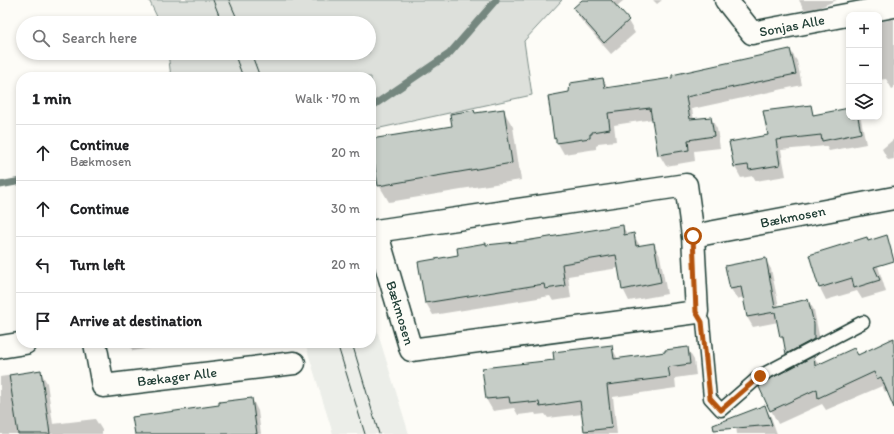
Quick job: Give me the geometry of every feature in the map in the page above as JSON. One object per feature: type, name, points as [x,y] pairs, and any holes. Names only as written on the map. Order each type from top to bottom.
[{"type":"street","name":"Sonjas Alle","points":[[726,0],[752,33],[894,6]]},
{"type":"street","name":"Bækmosen","points":[[686,185],[693,236],[696,312],[411,350],[376,231],[686,185]]},
{"type":"street","name":"Bækmosen","points":[[693,236],[894,198]]},
{"type":"street","points":[[0,347],[16,344]]},
{"type":"street","name":"Bækager Alle","points":[[96,348],[103,386],[294,364]]},
{"type":"lane","points":[[696,312],[702,322],[710,398],[721,410],[760,376],[863,322]]},
{"type":"shaded area","points":[[149,0],[562,0],[524,41],[532,95],[376,129],[376,72],[170,72],[169,60],[376,60],[376,16],[157,16]]},
{"type":"shaded area","points":[[376,327],[409,434],[333,434],[307,348],[376,348]]},
{"type":"building","points":[[582,0],[611,0],[629,20],[604,43],[573,8]]},
{"type":"building","points":[[790,49],[796,74],[686,97],[690,119],[711,117],[714,136],[688,140],[689,150],[658,155],[650,108],[608,113],[610,129],[592,132],[592,134],[590,134],[590,138],[556,143],[556,138],[554,139],[548,96],[569,92],[570,83],[603,78],[605,88],[672,78],[672,75]]},
{"type":"building","points":[[811,105],[813,115],[846,109],[846,120],[859,120],[861,133],[822,141],[821,135],[776,140],[780,165],[749,170],[748,165],[734,167],[729,142],[768,135],[763,111]]},
{"type":"building","points":[[504,109],[512,163],[378,186],[376,174],[376,138],[452,126],[450,114],[474,110],[475,113]]},
{"type":"building","points":[[623,225],[624,235],[634,233],[636,246],[654,243],[661,282],[622,290],[616,255],[562,264],[565,286],[545,289],[544,284],[425,303],[418,262],[458,255],[457,248],[486,243],[486,245],[525,241]]},
{"type":"building","points":[[887,235],[894,261],[874,267],[880,280],[854,288],[852,278],[819,288],[809,255],[867,237],[868,241]]},
{"type":"building","points":[[766,258],[775,307],[808,299],[814,324],[814,339],[786,354],[783,337],[780,337],[775,312],[747,317],[741,287],[730,289],[725,266]]},
{"type":"building","points":[[894,338],[894,408],[881,377],[877,379],[874,372],[818,398],[817,389],[770,411],[759,387],[764,382],[814,356],[815,366],[854,348],[858,355]]},
{"type":"building","points":[[612,345],[614,359],[665,352],[665,350],[688,347],[690,364],[668,367],[670,377],[607,385],[612,428],[584,431],[580,401],[540,407],[539,402],[529,403],[529,401],[510,403],[509,397],[486,399],[482,368],[554,360],[553,352]]},
{"type":"building","points":[[41,370],[50,434],[18,434],[9,375]]},
{"type":"building","points":[[252,398],[257,434],[135,434],[132,417],[219,405],[219,402]]},
{"type":"building","points":[[765,405],[772,425],[714,430],[713,425]]},
{"type":"waterway","points":[[376,104],[449,54],[496,0]]},
{"type":"waterway","points":[[0,185],[16,182]]},
{"type":"tram line","points":[[213,0],[219,16]]},
{"type":"tram line","points":[[229,0],[236,16]]},
{"type":"tram line","points":[[237,60],[241,72]]},
{"type":"tram line","points":[[254,60],[258,72]]},
{"type":"tram line","points":[[339,348],[365,434]]},
{"type":"tram line","points":[[353,348],[379,434]]},
{"type":"route","points":[[693,236],[696,312],[702,322],[710,398],[721,410],[760,376]]}]
